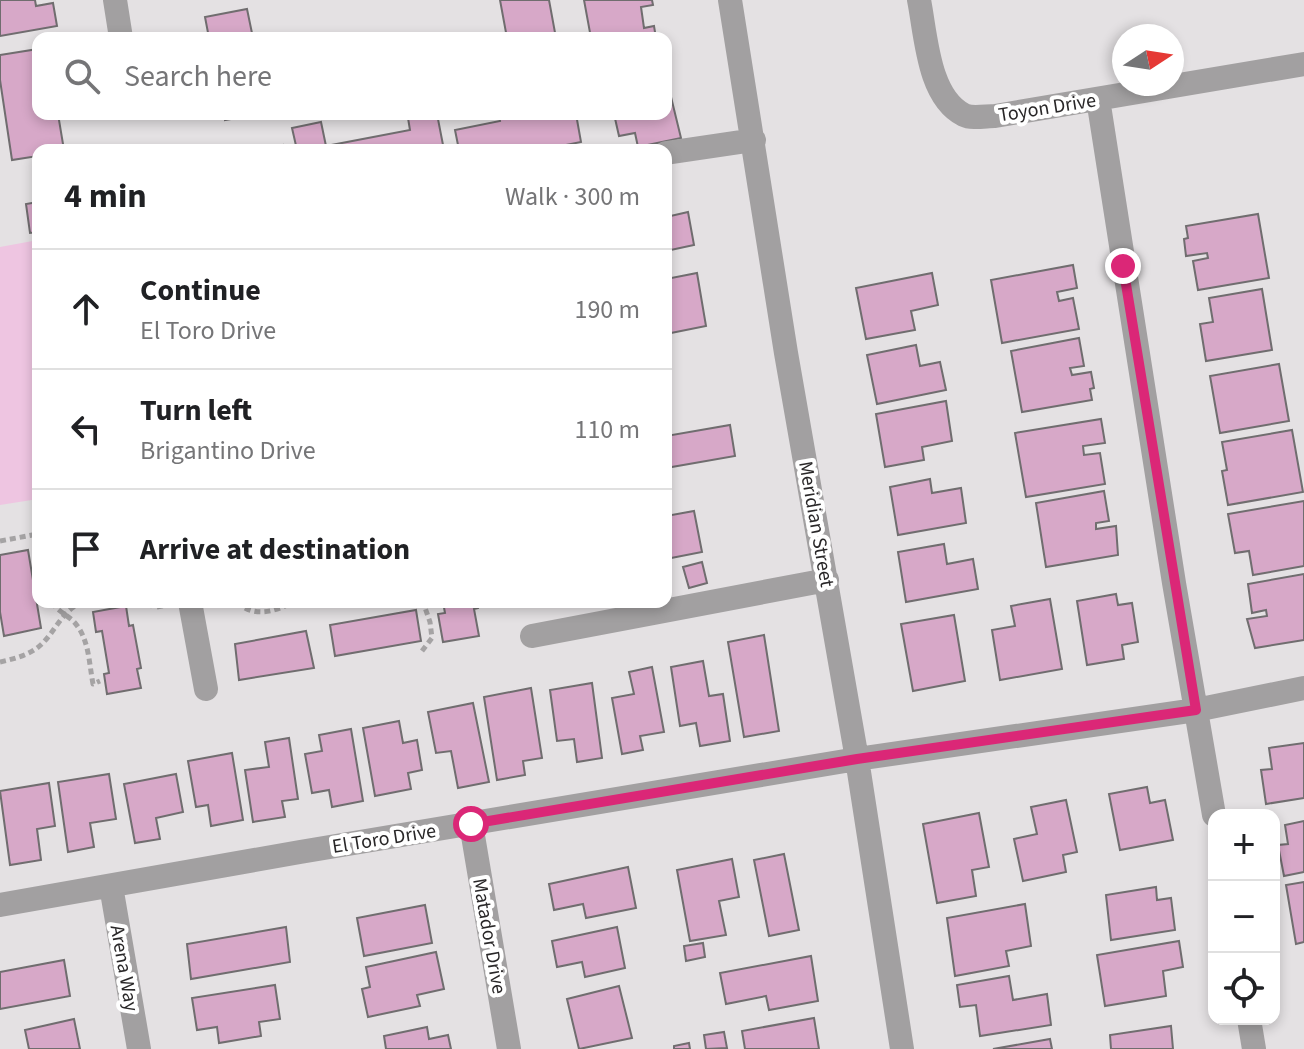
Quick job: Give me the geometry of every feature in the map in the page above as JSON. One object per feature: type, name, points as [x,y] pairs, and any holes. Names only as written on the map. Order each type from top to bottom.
[{"type":"street","points":[[115,0],[120,32]]},
{"type":"street","name":"Meridian Street","points":[[730,0],[786,353],[857,759],[902,1049]]},
{"type":"street","name":"Toyon Drive","points":[[919,0],[933,74],[950,105],[967,117],[995,116],[1304,64]]},
{"type":"street","points":[[1098,99],[1213,809]]},
{"type":"street","points":[[672,152],[754,140]]},
{"type":"street","points":[[532,636],[827,580]]},
{"type":"street","points":[[191,608],[206,689]]},
{"type":"street","name":"El Toro Drive","points":[[0,905],[857,759],[1196,710],[1304,688]]},
{"type":"street","name":"Matador Drive","points":[[471,824],[509,1049]]},
{"type":"street","name":"Arena Way","points":[[111,886],[139,1049]]},
{"type":"street","points":[[1250,1025],[1254,1049]]},
{"type":"path","points":[[0,541],[32,535]]},
{"type":"path","points":[[58,608],[84,634],[93,684],[100,681]]},
{"type":"path","points":[[0,662],[21,657],[36,648],[70,608]]},
{"type":"path","points":[[243,608],[264,613],[277,608]]},
{"type":"path","points":[[422,651],[432,638],[425,608]]},
{"type":"shaded area","points":[[32,241],[32,500],[0,505],[0,247]]},
{"type":"building","points":[[0,0],[35,0],[36,6],[53,3],[57,26],[0,36]]},
{"type":"building","points":[[500,0],[549,0],[555,32],[506,32]]},
{"type":"building","points":[[584,0],[652,0],[653,5],[641,7],[644,28],[654,26],[655,32],[590,32]]},
{"type":"building","points":[[247,9],[252,32],[208,32],[205,17]]},
{"type":"building","points":[[32,50],[32,120],[59,120],[63,144],[32,144],[32,157],[12,160],[0,80],[0,55]]},
{"type":"building","points":[[672,101],[681,138],[637,144],[635,133],[619,136],[615,120],[672,120]]},
{"type":"building","points":[[408,120],[438,120],[443,144],[336,144],[410,130]]},
{"type":"building","points":[[577,120],[581,142],[458,144],[455,130],[500,121]]},
{"type":"building","points":[[321,122],[326,144],[296,144],[292,128]]},
{"type":"building","points":[[32,203],[32,233],[30,233],[26,204]]},
{"type":"building","points":[[688,212],[694,245],[672,250],[672,216]]},
{"type":"building","points":[[1258,214],[1269,278],[1198,290],[1193,261],[1208,258],[1207,253],[1186,256],[1186,226]]},
{"type":"building","points":[[1073,265],[1077,288],[1057,292],[1059,301],[1073,298],[1079,329],[1002,343],[991,280]]},
{"type":"building","points":[[697,273],[706,326],[672,333],[672,278]]},
{"type":"building","points":[[932,273],[938,305],[911,311],[915,330],[866,339],[856,288]]},
{"type":"building","points":[[1262,289],[1272,350],[1206,361],[1200,324],[1213,322],[1209,298]]},
{"type":"building","points":[[1079,338],[1084,366],[1070,368],[1072,375],[1091,372],[1094,388],[1090,389],[1092,400],[1022,412],[1011,351]]},
{"type":"building","points":[[916,345],[920,366],[940,362],[946,390],[877,404],[867,355]]},
{"type":"building","points":[[1279,364],[1289,421],[1220,433],[1210,376]]},
{"type":"building","points":[[946,401],[952,441],[922,447],[924,460],[885,467],[876,414]]},
{"type":"building","points":[[1101,419],[1105,443],[1083,446],[1084,455],[1100,453],[1105,484],[1026,497],[1015,433]]},
{"type":"building","points":[[730,425],[735,456],[672,467],[672,435]]},
{"type":"building","points":[[1292,430],[1303,492],[1228,505],[1222,471],[1227,470],[1222,442]]},
{"type":"building","points":[[930,479],[932,493],[961,488],[966,523],[898,535],[890,487]]},
{"type":"building","points":[[1104,491],[1109,521],[1096,523],[1096,529],[1116,526],[1118,555],[1046,567],[1036,503]]},
{"type":"building","points":[[1304,501],[1304,566],[1253,575],[1249,551],[1235,553],[1228,514]]},
{"type":"building","points":[[694,511],[702,552],[672,558],[672,515]]},
{"type":"building","points":[[944,544],[947,564],[973,559],[978,589],[906,602],[898,552]]},
{"type":"building","points":[[28,550],[32,608],[38,608],[41,628],[4,636],[0,612],[0,555]]},
{"type":"building","points":[[702,562],[707,583],[689,588],[683,567]]},
{"type":"building","points":[[1304,574],[1304,640],[1255,648],[1247,619],[1267,616],[1266,610],[1252,613],[1248,584]]},
{"type":"building","points":[[1116,594],[1118,605],[1132,603],[1138,642],[1122,645],[1124,659],[1087,665],[1077,601]]},
{"type":"building","points":[[1050,599],[1062,669],[1000,680],[992,630],[1015,626],[1011,606]]},
{"type":"building","points":[[126,608],[129,626],[133,625],[141,668],[137,669],[141,688],[107,694],[104,674],[109,673],[102,631],[96,632],[93,612]]},
{"type":"building","points":[[444,608],[478,608],[474,609],[479,636],[443,642],[438,614],[445,613]]},
{"type":"building","points":[[416,610],[421,641],[335,656],[330,625]]},
{"type":"building","points":[[954,615],[965,681],[913,691],[901,624]]},
{"type":"building","points":[[306,631],[314,668],[239,680],[235,644]]},
{"type":"building","points":[[764,635],[779,731],[744,737],[728,642]]},
{"type":"building","points":[[703,661],[709,696],[723,694],[730,741],[700,746],[696,723],[680,726],[671,667]]},
{"type":"building","points":[[652,667],[664,732],[640,736],[643,750],[622,754],[612,698],[634,694],[629,672]]},
{"type":"building","points":[[592,683],[602,758],[577,762],[574,739],[557,741],[550,690]]},
{"type":"building","points":[[531,688],[542,758],[523,761],[525,775],[497,780],[484,697]]},
{"type":"building","points":[[473,703],[489,782],[458,788],[451,751],[436,753],[428,712]]},
{"type":"building","points":[[399,721],[403,743],[417,740],[422,770],[408,773],[411,789],[375,796],[363,728]]},
{"type":"building","points":[[351,729],[363,801],[332,807],[329,790],[312,793],[305,754],[322,751],[319,735]]},
{"type":"building","points":[[289,738],[298,799],[282,801],[285,817],[253,822],[245,770],[269,767],[265,742]]},
{"type":"building","points":[[1304,743],[1304,798],[1266,804],[1261,770],[1272,769],[1269,748]]},
{"type":"building","points":[[232,753],[243,820],[211,826],[208,805],[196,807],[188,761]]},
{"type":"building","points":[[109,774],[116,819],[90,823],[94,847],[68,852],[58,782]]},
{"type":"building","points":[[176,774],[183,812],[156,818],[160,839],[135,843],[124,784]]},
{"type":"building","points":[[49,783],[55,826],[37,829],[41,860],[10,865],[0,791]]},
{"type":"building","points":[[1147,787],[1150,803],[1165,800],[1173,840],[1120,850],[1109,794]]},
{"type":"building","points":[[1066,800],[1077,852],[1063,855],[1066,872],[1023,881],[1014,839],[1037,834],[1031,807]]},
{"type":"building","points":[[979,813],[989,867],[972,870],[976,896],[937,903],[923,824]]},
{"type":"building","points":[[1304,821],[1304,872],[1284,876],[1280,845],[1288,844],[1285,825]]},
{"type":"building","points":[[784,854],[799,930],[769,936],[754,860]]},
{"type":"building","points":[[732,859],[739,897],[719,901],[726,935],[690,941],[677,870]]},
{"type":"building","points":[[628,867],[636,908],[586,918],[583,904],[554,910],[549,884]]},
{"type":"building","points":[[1304,882],[1304,942],[1296,944],[1286,885]]},
{"type":"building","points":[[1156,887],[1157,900],[1171,898],[1175,930],[1111,940],[1106,895]]},
{"type":"building","points":[[1025,904],[1031,946],[1006,951],[1009,966],[955,976],[947,918]]},
{"type":"building","points":[[425,905],[432,943],[364,956],[357,918]]},
{"type":"building","points":[[286,927],[290,962],[191,979],[187,944]]},
{"type":"building","points":[[617,927],[625,968],[585,977],[582,962],[557,967],[552,941]]},
{"type":"building","points":[[1179,941],[1183,967],[1163,971],[1166,996],[1105,1006],[1097,955]]},
{"type":"building","points":[[703,943],[705,957],[686,961],[684,946]]},
{"type":"building","points":[[436,952],[444,989],[417,995],[420,1006],[368,1017],[362,989],[370,987],[366,967]]},
{"type":"building","points":[[811,956],[818,1001],[769,1010],[766,996],[726,1004],[720,973]]},
{"type":"building","points":[[64,960],[70,996],[0,1009],[0,972]]},
{"type":"building","points":[[1009,976],[1013,1000],[1047,994],[1051,1025],[980,1036],[976,1005],[960,1007],[957,985]]},
{"type":"building","points":[[275,985],[280,1019],[259,1022],[261,1036],[219,1043],[217,1027],[197,1030],[192,998]]},
{"type":"building","points":[[619,986],[632,1038],[579,1049],[567,999]]},
{"type":"building","points":[[814,1018],[819,1049],[745,1049],[742,1031]]},
{"type":"building","points":[[74,1019],[80,1049],[29,1049],[25,1030]]},
{"type":"building","points":[[1171,1026],[1173,1049],[1111,1049],[1110,1035]]},
{"type":"building","points":[[427,1027],[429,1039],[448,1035],[451,1049],[386,1049],[384,1036]]},
{"type":"building","points":[[724,1032],[727,1048],[706,1049],[704,1035]]},
{"type":"building","points":[[1050,1039],[1052,1049],[993,1049]]},
{"type":"building","points":[[689,1043],[690,1049],[674,1049],[674,1046]]},
{"type":"route","points":[[471,824],[857,759],[1196,710],[1123,266]]}]
